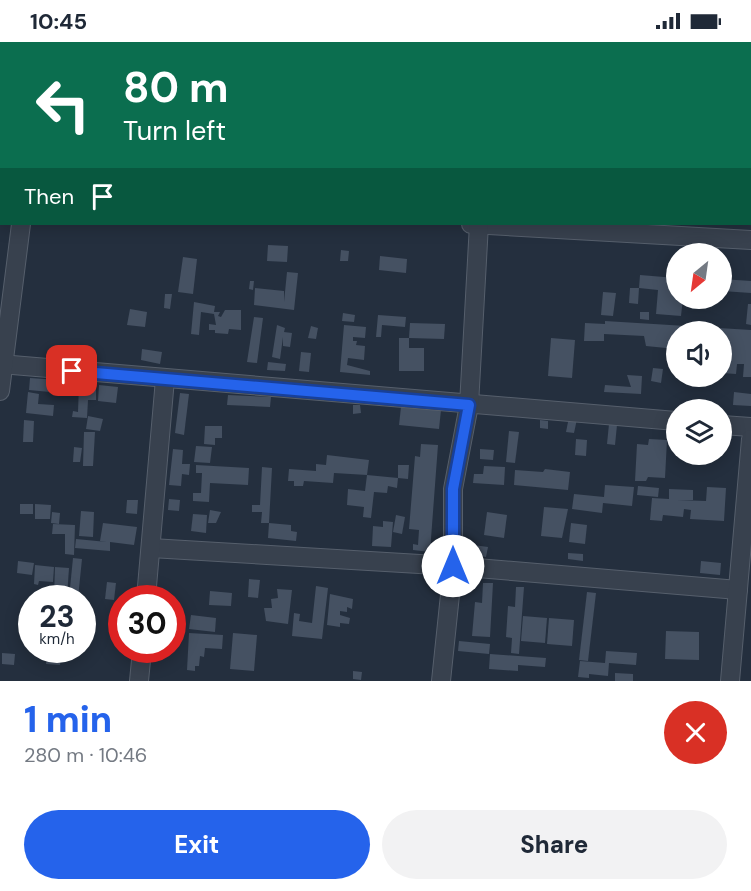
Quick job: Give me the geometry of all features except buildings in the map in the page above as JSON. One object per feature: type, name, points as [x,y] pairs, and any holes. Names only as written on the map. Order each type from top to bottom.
[{"type":"street","points":[[0,390],[1,364],[21,225]]},
{"type":"street","points":[[441,681],[453,566],[453,489],[469,405],[478,225]]},
{"type":"street","points":[[495,225],[751,240]]},
{"type":"street","points":[[1,364],[666,420]]},
{"type":"street","points":[[147,585],[165,379]]},
{"type":"street","points":[[732,426],[751,427]]},
{"type":"street","points":[[730,681],[751,439]]},
{"type":"street","points":[[151,548],[453,566],[738,590]]},
{"type":"street","points":[[139,681],[141,663]]},
{"type":"route","points":[[72,371],[469,405],[453,489],[453,566]]}]
